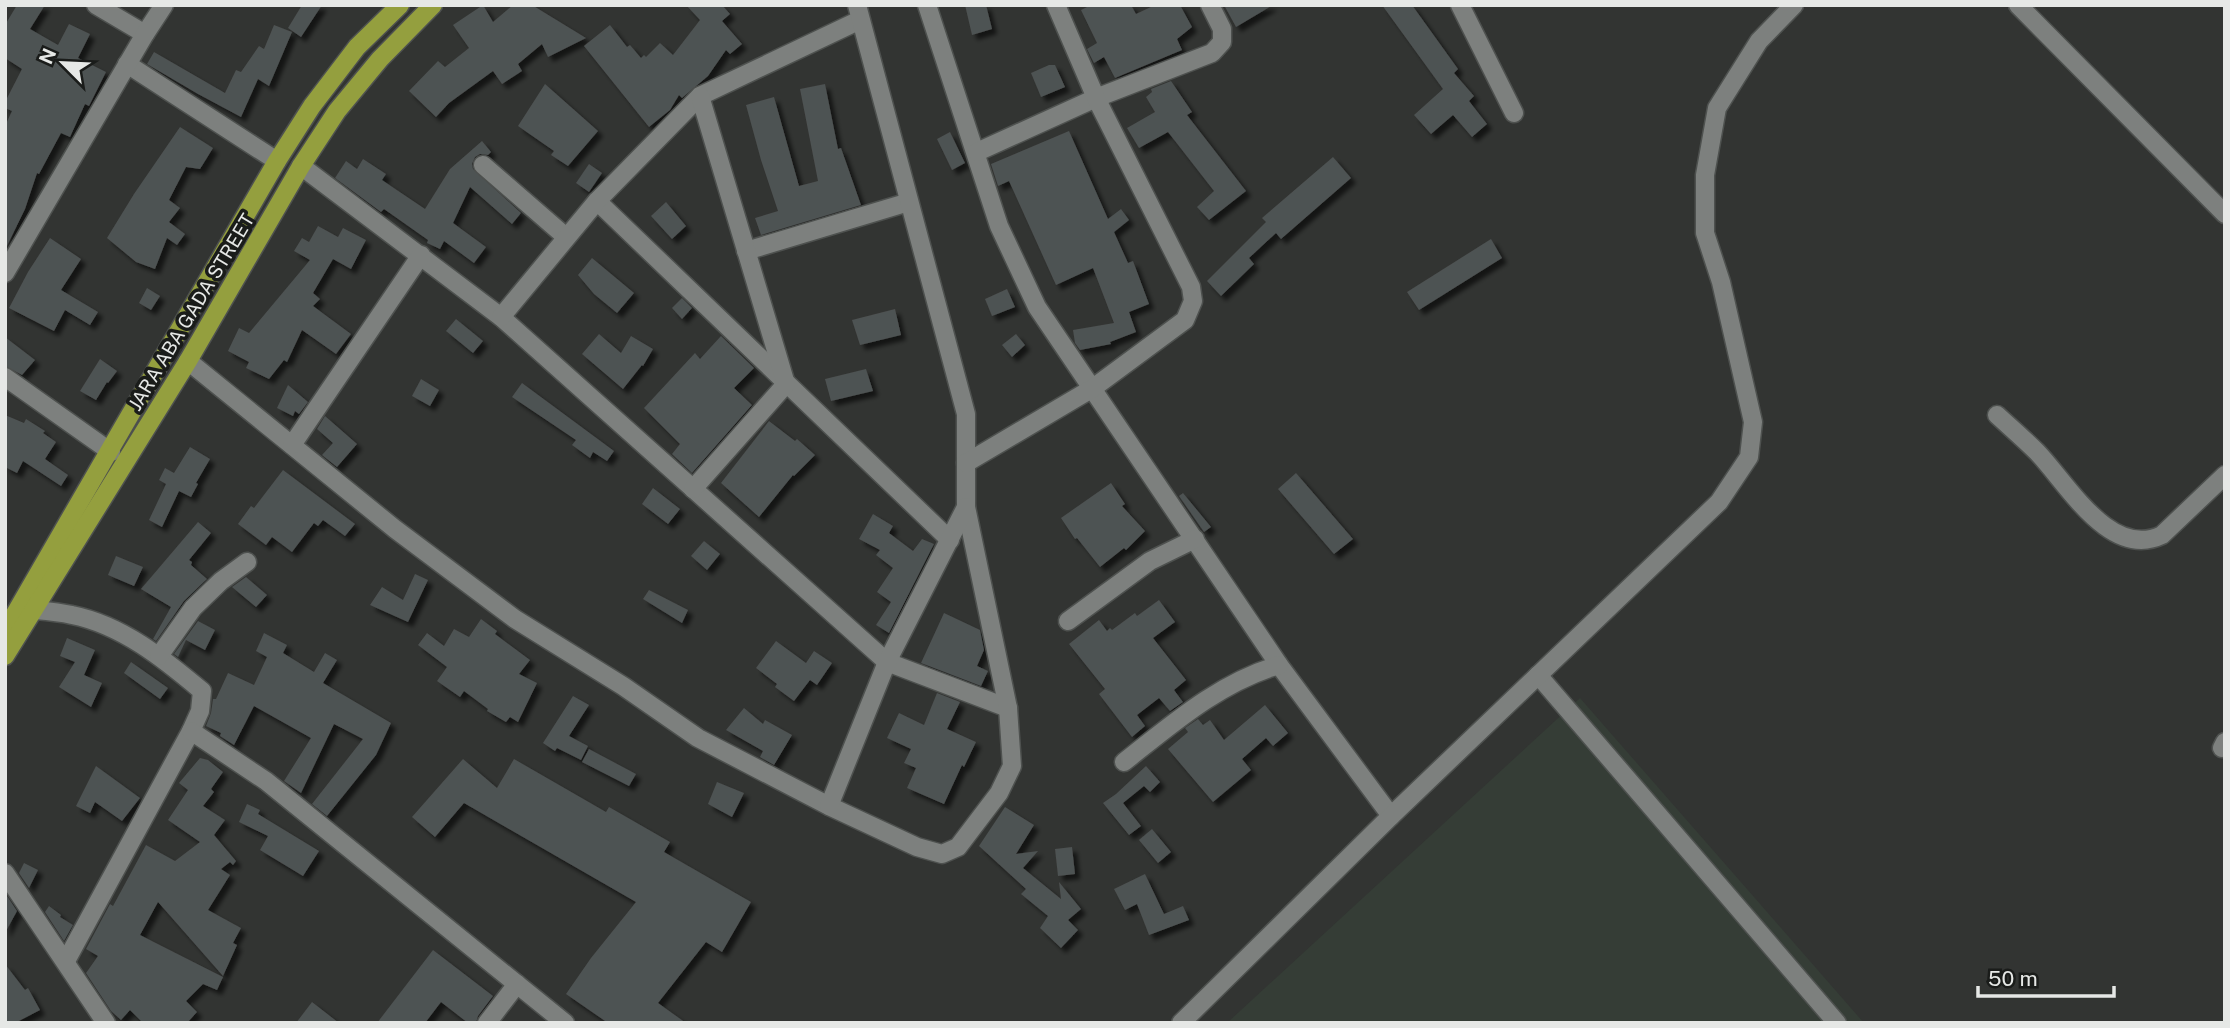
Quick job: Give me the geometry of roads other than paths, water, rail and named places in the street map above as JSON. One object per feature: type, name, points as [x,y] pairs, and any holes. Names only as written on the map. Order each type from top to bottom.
[{"type":"main road","name":"JARA ABA GADA STREET","points":[[5,631],[277,161],[312,106],[357,47],[400,5]]},
{"type":"main road","name":"JARA ABA GADA STREET","points":[[5,656],[188,361],[301,166],[337,111],[380,59],[433,5]]},
{"type":"street","points":[[96,5],[145,34]]},
{"type":"street","points":[[5,273],[164,5]]},
{"type":"street","points":[[927,5],[999,226],[1037,307],[1279,665],[1391,816]]},
{"type":"street","points":[[966,463],[1093,388],[1185,320],[1193,301],[1191,287],[1096,98],[1056,5]]},
{"type":"street","points":[[976,152],[1096,98],[1212,53],[1222,42],[1223,29],[1210,5]]},
{"type":"street","points":[[1460,5],[1514,113]]},
{"type":"street","points":[[1181,1023],[1391,816],[1719,502],[1749,457],[1754,422],[1721,282],[1704,233],[1705,175],[1717,108],[1759,41],[1794,5]]},
{"type":"street","points":[[2018,5],[2225,214]]},
{"type":"street","points":[[188,361],[395,529],[515,619],[623,686],[698,738],[829,806],[917,847],[942,854],[958,847],[999,793],[1012,766],[1008,708],[966,507],[966,414],[859,13],[700,96],[597,201],[501,317]]},
{"type":"street","points":[[127,64],[277,161]]},
{"type":"street","points":[[700,96],[786,384]]},
{"type":"street","points":[[483,164],[566,237]]},
{"type":"street","points":[[301,166],[501,317],[887,662],[1008,708]]},
{"type":"street","points":[[597,201],[950,540]]},
{"type":"street","points":[[746,251],[909,202]]},
{"type":"street","points":[[292,445],[421,255]]},
{"type":"street","points":[[5,377],[111,452]]},
{"type":"street","points":[[693,489],[786,384]]},
{"type":"street","points":[[1997,415],[2037,452],[2093,517],[2110,531],[2134,540],[2150,541],[2162,535],[2225,475]]},
{"type":"street","points":[[829,806],[887,662],[966,507]]},
{"type":"street","points":[[1068,621],[1150,561],[1195,539]]},
{"type":"street","points":[[159,656],[193,608],[247,562]]},
{"type":"street","points":[[34,610],[74,615],[121,633],[159,656],[202,691],[200,710],[191,731],[65,961]]},
{"type":"street","points":[[1124,762],[1204,701],[1253,672],[1279,665]]},
{"type":"street","points":[[1538,675],[1837,1023]]},
{"type":"street","points":[[191,731],[266,781],[565,1023]]},
{"type":"street","points":[[5,873],[106,1023]]},
{"type":"street","points":[[487,1023],[517,984]]}]
